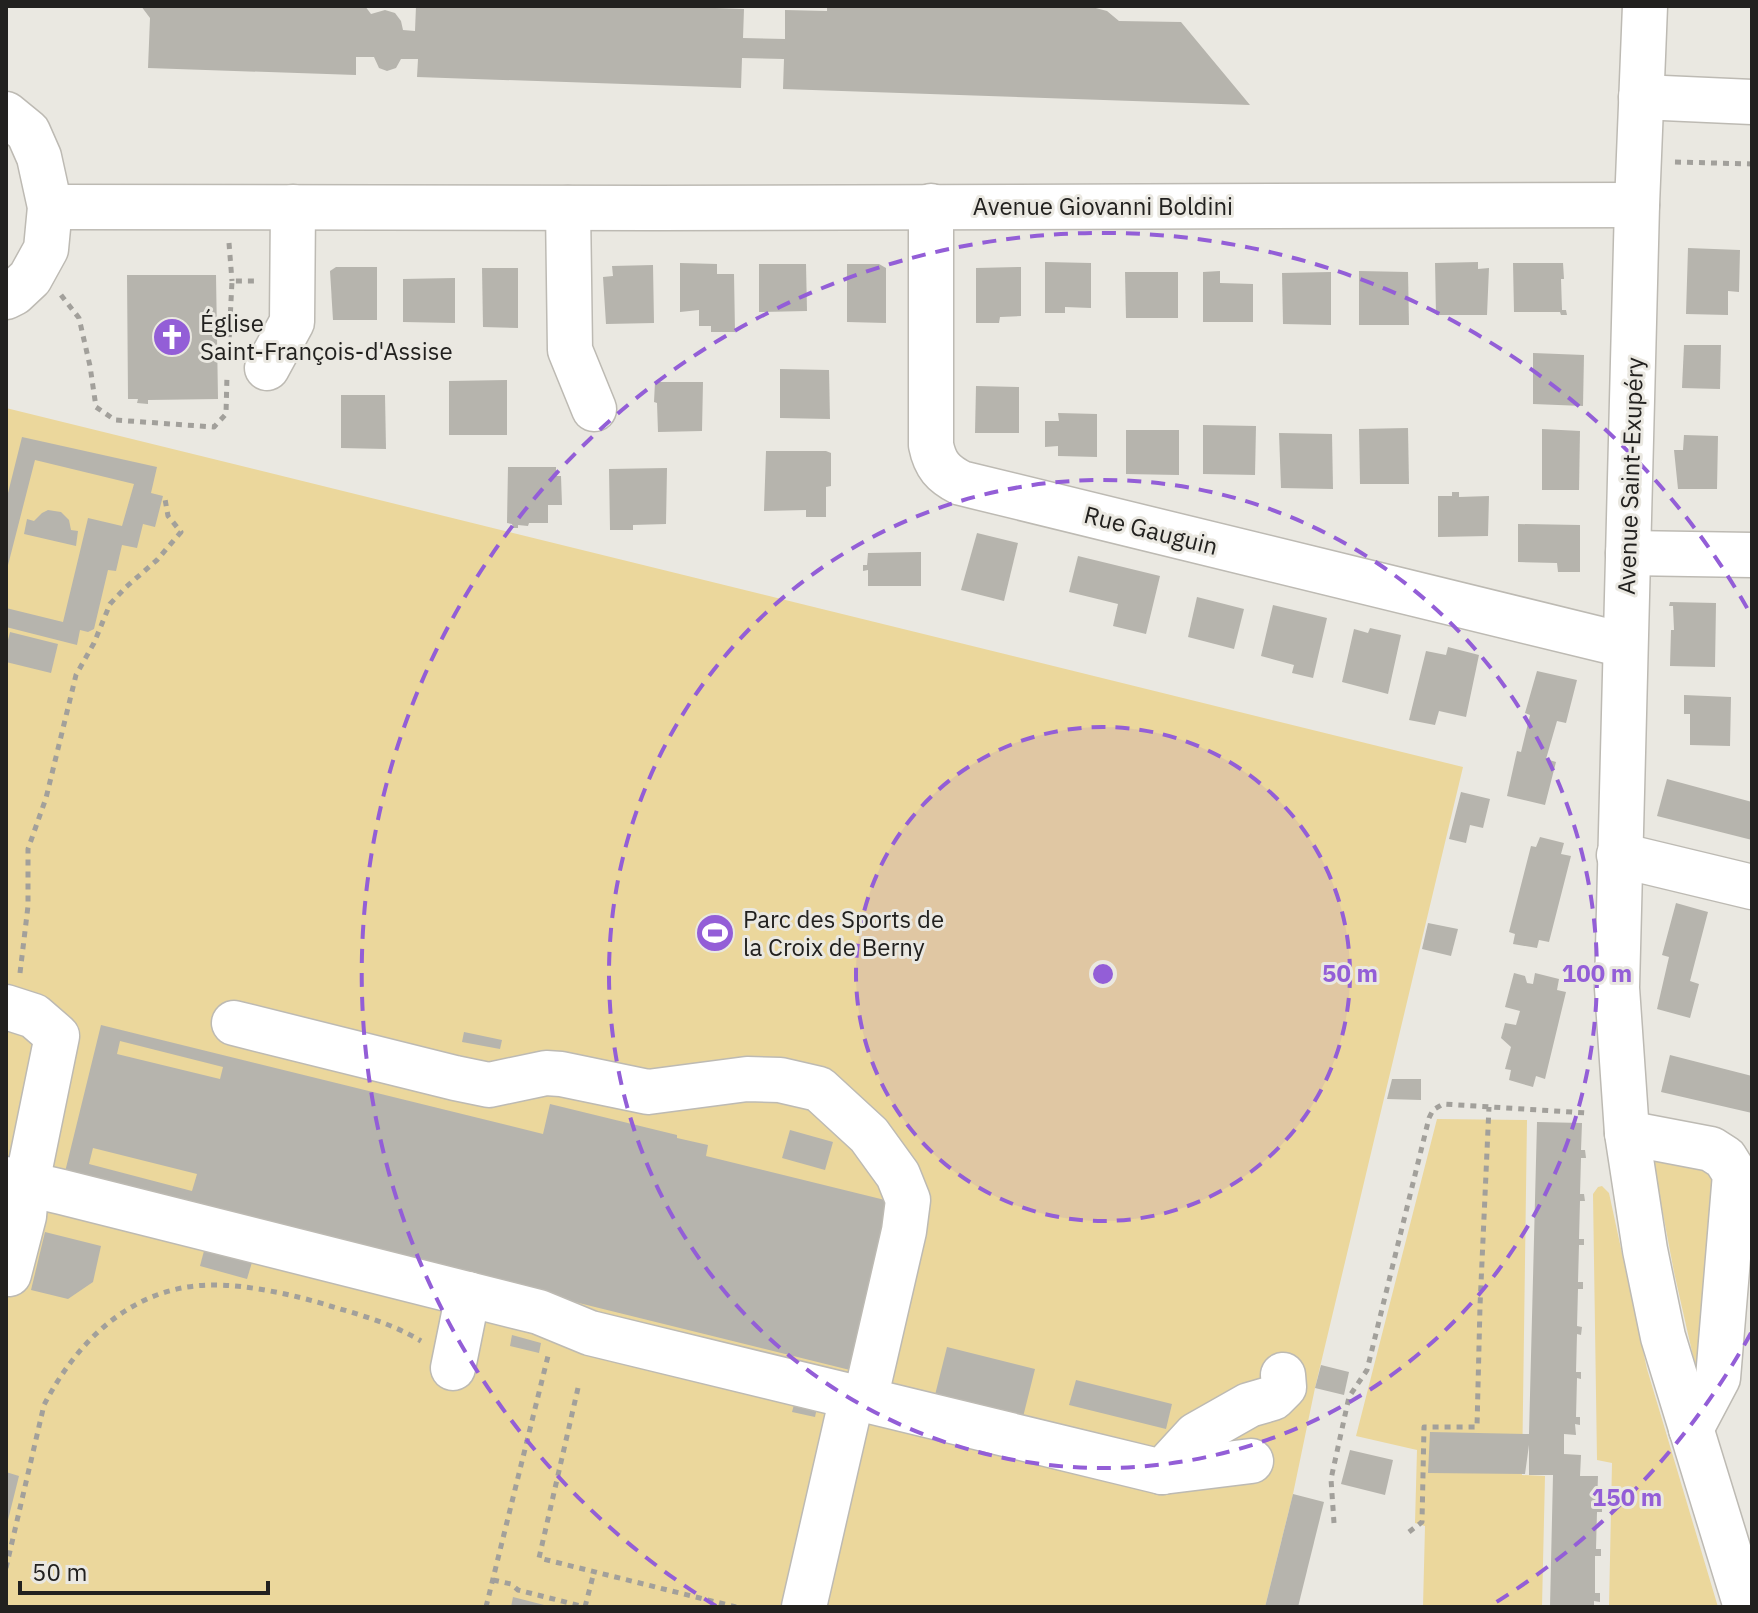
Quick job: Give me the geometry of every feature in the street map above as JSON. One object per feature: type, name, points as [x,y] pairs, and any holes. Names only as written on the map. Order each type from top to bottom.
[{"type":"street","name":"Avenue Saint-Exupéry","points":[[1645,6],[1624,645],[1617,988],[1626,1125],[1645,1250],[1663,1337],[1746,1607]]},
{"type":"street","points":[[1641,97],[1752,102]]},
{"type":"street","points":[[6,114],[28,132],[39,157],[50,207],[46,249],[18,287]]},
{"type":"street","name":"Avenue Giovanni Boldini","points":[[50,207],[1637,205]]},
{"type":"street","name":"Rue Gauguin","points":[[931,206],[931,445],[940,470],[950,478],[1624,645]]},
{"type":"street","points":[[267,368],[292,322],[293,207]]},
{"type":"street","points":[[568,208],[570,350],[594,409]]},
{"type":"street","points":[[1628,553],[1752,555]]},
{"type":"street","points":[[1619,855],[1752,887]]},
{"type":"street","points":[[9,1274],[24,1216],[16,1181],[73,1039],[34,1016],[11,1008]]},
{"type":"street","points":[[234,1023],[489,1085],[546,1073],[648,1092],[747,1079],[780,1080],[819,1089],[869,1135],[898,1175],[908,1200],[904,1231],[804,1607]]},
{"type":"street","points":[[1626,1125],[1711,1149],[1725,1158],[1735,1174],[1718,1378],[1691,1429]]},
{"type":"street","points":[[16,1181],[539,1312],[590,1333],[1162,1472],[1251,1461]]},
{"type":"street","points":[[453,1368],[468,1294]]},
{"type":"street","points":[[1162,1472],[1196,1435],[1249,1405],[1273,1398],[1284,1387],[1283,1375]]},
{"type":"path","points":[[1638,161],[1752,164]]},
{"type":"path","points":[[18,287],[53,284],[79,318],[96,407],[115,420],[214,427],[226,414],[232,281],[292,280]]},
{"type":"path","points":[[11,1008],[28,906],[28,849],[46,798],[76,675],[94,643],[110,604],[157,560],[181,532],[168,516],[165,499]]},
{"type":"path","points":[[1334,1523],[1331,1479],[1349,1397],[1367,1370],[1433,1110],[1443,1104],[1489,1107],[1626,1125]]},
{"type":"path","points":[[1409,1532],[1422,1522],[1424,1427],[1477,1427],[1489,1107]]},
{"type":"path","points":[[6,1568],[44,1405],[56,1383],[98,1330],[125,1311],[155,1297],[209,1285],[297,1296],[392,1326],[439,1352],[453,1368]]},
{"type":"path","points":[[486,1607],[560,1320]]},
{"type":"path","points":[[578,1388],[539,1558],[736,1607]]},
{"type":"path","points":[[493,1580],[566,1605],[585,1607],[594,1572]]},
{"type":"shaded area","name":"Parc des Sports de la Croix de Berny","points":[[6,408],[1463,767],[1265,1607],[6,1607]]},
{"type":"shaded area","points":[[1437,1119],[1527,1120],[1522,1475],[1545,1476],[1542,1607],[1423,1607],[1425,1526],[1415,1523],[1417,1450],[1356,1436]]},
{"type":"shaded area","points":[[1655,1153],[1716,1165],[1697,1367],[1674,1272],[1653,1161]]},
{"type":"shaded area","points":[[1602,1186],[1609,1193],[1647,1369],[1718,1607],[1609,1607],[1612,1463],[1597,1460],[1593,1194]]},
{"type":"building","points":[[141,6],[365,6],[371,14],[385,10],[395,13],[403,30],[415,31],[416,6],[744,9],[743,38],[785,39],[785,10],[827,11],[827,6],[1092,7],[1107,11],[1119,21],[1181,22],[1250,105],[783,89],[784,59],[742,58],[741,88],[417,77],[418,59],[401,59],[396,68],[387,71],[379,68],[374,57],[356,57],[356,75],[148,68],[150,18]]},
{"type":"building","points":[[1688,248],[1740,250],[1739,292],[1728,291],[1728,315],[1686,314]]},
{"type":"building","points":[[1045,262],[1091,263],[1091,308],[1065,307],[1065,313],[1045,313]]},
{"type":"building","points":[[1478,262],[1478,269],[1489,268],[1487,315],[1436,315],[1435,263]]},
{"type":"building","points":[[680,263],[717,264],[717,274],[734,274],[735,332],[711,332],[711,326],[699,326],[699,310],[680,312]]},
{"type":"building","points":[[1513,263],[1563,263],[1562,310],[1566,310],[1567,315],[1560,312],[1514,312]]},
{"type":"building","points":[[759,264],[806,264],[807,311],[759,312]]},
{"type":"building","points":[[847,264],[879,264],[886,268],[886,323],[847,322]]},
{"type":"building","points":[[653,265],[654,323],[606,324],[603,277],[613,276],[612,266]]},
{"type":"building","points":[[336,267],[377,267],[377,320],[333,320],[330,271]]},
{"type":"building","points":[[1021,267],[1021,316],[1000,317],[999,323],[976,323],[976,268]]},
{"type":"building","points":[[482,268],[518,268],[518,328],[483,327]]},
{"type":"building","points":[[1220,271],[1220,283],[1253,284],[1253,322],[1203,322],[1203,272]]},
{"type":"building","points":[[1359,271],[1408,272],[1409,325],[1359,325]]},
{"type":"building","points":[[1125,272],[1178,272],[1178,318],[1126,318]]},
{"type":"building","points":[[1331,272],[1331,325],[1283,324],[1282,273]]},
{"type":"building","name":"Église Saint-François-d'Assise","points":[[127,275],[216,275],[218,399],[148,400],[148,404],[137,403],[138,399],[128,399]]},
{"type":"building","points":[[455,278],[455,323],[403,322],[403,279]]},
{"type":"building","points":[[1684,345],[1721,345],[1720,389],[1682,388]]},
{"type":"building","points":[[1533,353],[1584,355],[1583,406],[1533,404]]},
{"type":"building","points":[[780,369],[829,370],[830,419],[780,418]]},
{"type":"building","points":[[507,380],[507,435],[449,435],[449,381]]},
{"type":"building","points":[[655,382],[703,382],[702,431],[658,432]]},
{"type":"building","points":[[976,386],[1019,387],[1019,433],[975,433]]},
{"type":"building","points":[[341,395],[385,395],[386,449],[341,448]]},
{"type":"building","points":[[1058,413],[1097,414],[1097,457],[1058,456],[1058,446],[1045,447],[1045,421],[1059,421]]},
{"type":"building","points":[[1203,425],[1256,426],[1255,475],[1203,474]]},
{"type":"building","points":[[1408,428],[1409,484],[1360,484],[1359,429]]},
{"type":"building","points":[[1542,429],[1580,431],[1579,490],[1542,490]]},
{"type":"building","points":[[1126,430],[1179,430],[1179,475],[1126,474]]},
{"type":"building","points":[[1279,433],[1332,434],[1333,489],[1281,488]]},
{"type":"building","points":[[1684,435],[1718,436],[1717,489],[1678,489],[1674,450],[1683,450]]},
{"type":"building","points":[[22,437],[157,467],[151,493],[163,496],[155,527],[143,524],[137,548],[122,545],[116,571],[108,570],[94,629],[88,632],[80,630],[77,645],[6,627],[6,608],[63,622],[88,518],[122,526],[134,484],[35,460],[6,573],[6,501]]},
{"type":"building","points":[[766,451],[831,453],[831,486],[826,487],[826,517],[806,517],[806,510],[764,511]]},
{"type":"building","points":[[508,467],[556,467],[556,476],[561,476],[562,505],[548,505],[548,523],[529,523],[528,526],[513,528],[512,524],[507,523]]},
{"type":"building","points":[[667,468],[666,524],[633,525],[633,530],[610,530],[609,469]]},
{"type":"building","points":[[1452,492],[1459,492],[1459,497],[1489,496],[1488,536],[1438,537],[1438,496],[1452,496]]},
{"type":"building","points":[[48,510],[61,512],[69,520],[71,530],[78,531],[76,546],[24,534],[27,519],[34,521]]},
{"type":"building","points":[[1518,524],[1580,525],[1580,572],[1558,572],[1557,563],[1518,562]]},
{"type":"building","points":[[977,533],[1018,543],[1004,601],[961,590]]},
{"type":"building","points":[[921,552],[921,586],[868,586],[868,570],[863,571],[863,565],[867,565],[868,553]]},
{"type":"building","points":[[1078,556],[1160,576],[1146,634],[1113,626],[1118,604],[1069,592]]},
{"type":"building","points":[[1197,597],[1244,609],[1234,649],[1188,637]]},
{"type":"building","points":[[1670,602],[1716,603],[1715,667],[1670,666],[1671,630],[1674,630],[1673,606],[1669,606]]},
{"type":"building","points":[[1273,605],[1327,618],[1313,678],[1292,673],[1294,665],[1261,656]]},
{"type":"building","points":[[1370,628],[1401,635],[1388,694],[1342,682],[1354,629],[1368,633]]},
{"type":"building","points":[[10,632],[58,644],[51,673],[6,662]]},
{"type":"building","points":[[1448,647],[1479,655],[1466,717],[1439,711],[1435,725],[1409,720],[1426,651],[1446,655]]},
{"type":"building","points":[[1537,671],[1577,680],[1566,723],[1557,721],[1546,759],[1556,762],[1545,805],[1507,796],[1517,751],[1521,752],[1530,715],[1525,713]]},
{"type":"building","points":[[1684,695],[1731,697],[1730,746],[1690,745],[1690,714],[1684,714]]},
{"type":"building","points":[[1667,779],[1752,802],[1752,840],[1657,816]]},
{"type":"building","points":[[1461,792],[1490,799],[1483,828],[1470,825],[1466,843],[1449,839]]},
{"type":"building","points":[[1540,837],[1564,843],[1561,854],[1571,856],[1549,942],[1539,940],[1537,948],[1513,944],[1515,934],[1509,932],[1531,846],[1536,847]]},
{"type":"building","points":[[1676,903],[1708,912],[1690,981],[1699,984],[1690,1018],[1657,1009],[1669,957],[1662,955]]},
{"type":"building","points":[[1428,923],[1458,929],[1451,956],[1422,949]]},
{"type":"building","points":[[1514,973],[1525,976],[1527,983],[1533,984],[1535,973],[1559,979],[1557,990],[1566,992],[1545,1079],[1536,1076],[1533,1087],[1509,1080],[1511,1070],[1505,1069],[1511,1047],[1501,1038],[1505,1023],[1516,1025],[1520,1011],[1505,1007]]},
{"type":"building","points":[[101,1025],[543,1134],[550,1104],[708,1145],[706,1156],[893,1202],[858,1372],[64,1176]],"holes":[[[120,1041],[223,1067],[220,1079],[117,1054]],[[93,1148],[197,1174],[192,1191],[89,1164]]]},
{"type":"building","points":[[464,1032],[502,1040],[500,1049],[462,1042]]},
{"type":"building","points":[[1670,1055],[1752,1076],[1752,1113],[1661,1092]]},
{"type":"building","points":[[1392,1079],[1421,1079],[1421,1100],[1387,1099]]},
{"type":"building","points":[[1537,1122],[1582,1123],[1581,1150],[1585,1150],[1586,1158],[1581,1158],[1580,1194],[1584,1194],[1585,1201],[1580,1201],[1579,1239],[1584,1239],[1584,1245],[1579,1245],[1578,1282],[1583,1282],[1583,1289],[1578,1289],[1577,1326],[1582,1327],[1581,1335],[1577,1334],[1576,1372],[1581,1372],[1581,1379],[1577,1378],[1576,1417],[1580,1417],[1580,1425],[1575,1424],[1576,1435],[1564,1434],[1564,1454],[1581,1455],[1580,1476],[1598,1476],[1597,1504],[1602,1504],[1602,1512],[1597,1512],[1596,1549],[1601,1549],[1601,1556],[1595,1556],[1595,1593],[1600,1593],[1600,1602],[1594,1601],[1594,1607],[1550,1607],[1553,1475],[1529,1475],[1529,1445],[1525,1474],[1428,1473],[1430,1432],[1529,1434]]},
{"type":"building","points":[[790,1130],[833,1142],[825,1170],[782,1158]]},
{"type":"building","points":[[45,1232],[101,1246],[93,1282],[68,1299],[31,1290]]},
{"type":"building","points":[[205,1247],[253,1259],[247,1279],[200,1266]]},
{"type":"building","points":[[512,1335],[541,1343],[539,1353],[510,1346]]},
{"type":"building","points":[[947,1347],[1035,1369],[1020,1429],[932,1407]]},
{"type":"building","points":[[1321,1365],[1349,1372],[1344,1395],[1315,1388]]},
{"type":"building","points":[[1076,1380],[1172,1404],[1166,1429],[1069,1405]]},
{"type":"building","points":[[796,1397],[818,1403],[815,1417],[792,1412]]},
{"type":"building","points":[[1350,1450],[1393,1460],[1385,1495],[1341,1484]]},
{"type":"building","points":[[6,1472],[19,1476],[7,1524],[6,1524]]},
{"type":"building","points":[[1293,1494],[1324,1502],[1298,1607],[1265,1607]]},
{"type":"building","points":[[513,1597],[548,1606],[548,1607],[511,1607]]},
{"type":"place","name":"Église Saint-François-d'Assise","points":[[172,337]]},
{"type":"place","name":"Parc des Sports de la Croix de Berny","points":[[715,933]]}]
